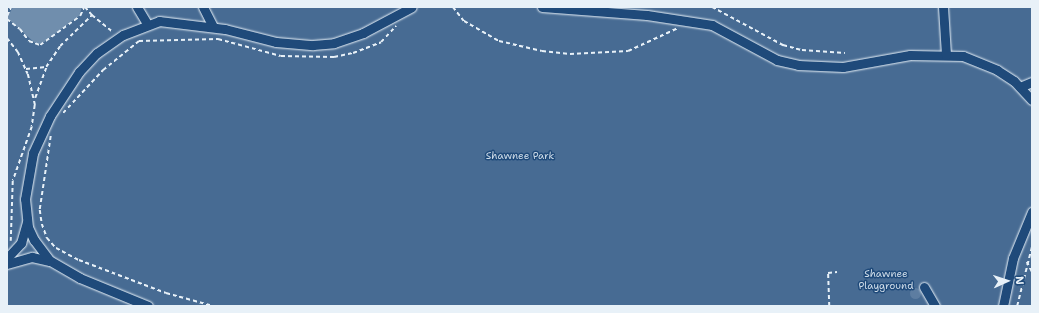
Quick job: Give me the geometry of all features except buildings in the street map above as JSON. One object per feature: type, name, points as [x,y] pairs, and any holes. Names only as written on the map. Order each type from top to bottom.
[{"type":"street","points":[[137,7],[148,25]]},
{"type":"street","points":[[203,7],[213,27]]},
{"type":"street","points":[[50,261],[34,240],[27,222],[24,199],[33,153],[38,138],[65,90],[97,53],[123,35],[148,25],[169,21],[213,27],[276,42],[325,44],[363,33],[412,7]]},
{"type":"street","points":[[542,7],[647,15],[693,22],[721,29],[777,60],[798,65],[843,67],[910,55],[963,56],[998,70],[1020,87],[1032,100]]},
{"type":"street","points":[[943,7],[946,55]]},
{"type":"street","points":[[1020,87],[1032,82]]},
{"type":"street","points":[[1003,306],[1013,258],[1028,235],[1032,212]]},
{"type":"street","points":[[8,263],[22,243],[27,222]]},
{"type":"street","points":[[8,263],[32,257],[50,261],[86,281],[148,306]]},
{"type":"street","points":[[924,287],[935,306]]},
{"type":"path","points":[[7,16],[11,7]]},
{"type":"path","points":[[7,19],[20,29],[29,41],[40,45],[80,16],[84,7],[111,32]]},
{"type":"path","points":[[453,7],[464,21],[499,41],[542,51],[570,54],[628,51],[693,22]]},
{"type":"path","points":[[712,7],[783,45],[802,50],[845,53]]},
{"type":"path","points":[[9,246],[13,225],[13,182],[32,127],[35,99],[46,67],[60,46],[92,15]]},
{"type":"path","points":[[61,116],[103,70],[139,41],[218,39],[281,56],[334,57],[381,42],[398,23]]},
{"type":"path","points":[[7,38],[18,52],[26,69],[35,99]]},
{"type":"path","points":[[26,69],[46,67]]},
{"type":"path","points":[[52,133],[40,210],[42,224],[48,238],[56,248],[79,260],[177,297],[214,306]]},
{"type":"path","points":[[1017,306],[1032,246]]},
{"type":"path","points":[[1027,262],[1032,272]]},
{"type":"path","points":[[829,306],[828,272],[837,272]]},
{"type":"green space","name":"Shawnee Park","points":[[7,7],[1032,7],[1032,306],[7,306]]},
{"type":"shaded area","points":[[13,7],[82,7],[79,16],[43,43],[36,44],[7,18]]},
{"type":"park label","name":"Shawnee Playground","points":[[886,278]]}]
